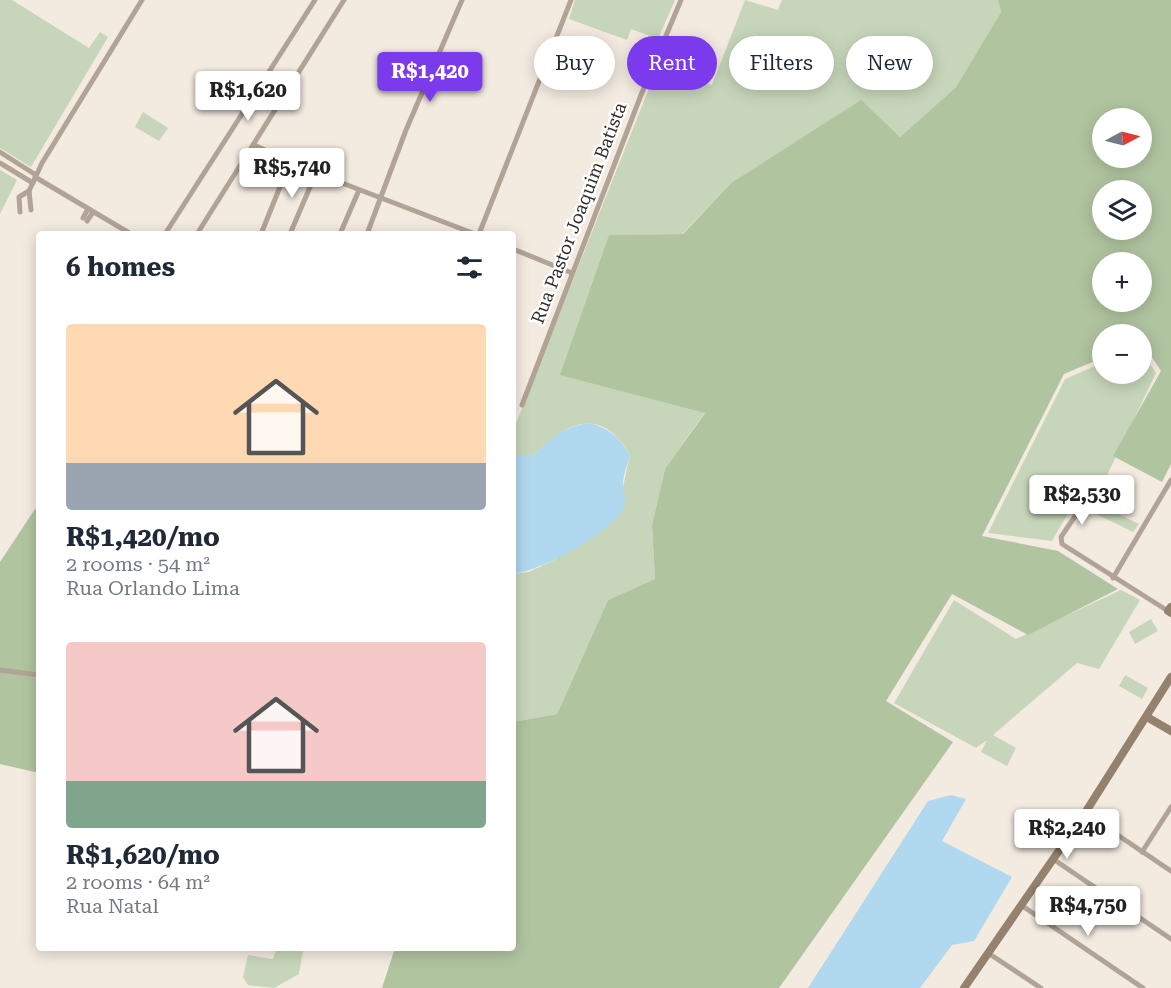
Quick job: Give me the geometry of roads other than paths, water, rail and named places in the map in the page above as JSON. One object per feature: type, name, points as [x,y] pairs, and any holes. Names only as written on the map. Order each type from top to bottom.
[{"type":"main road","points":[[964,988],[1084,813],[1171,677]]},
{"type":"main road","points":[[1147,717],[1171,731]]},
{"type":"street","points":[[31,210],[29,191],[34,178],[142,0]]},
{"type":"street","points":[[167,231],[315,0]]},
{"type":"street","points":[[199,231],[344,0]]},
{"type":"street","points":[[368,231],[406,130],[462,0]]},
{"type":"street","points":[[478,231],[535,82],[571,0]]},
{"type":"street","name":"Rua Pastor Joaquim Batista","points":[[522,405],[639,94],[681,0]]},
{"type":"street","points":[[254,145],[380,199],[469,231]]},
{"type":"street","points":[[0,152],[34,178]]},
{"type":"street","points":[[262,231],[290,162]]},
{"type":"street","points":[[0,163],[34,178],[126,231]]},
{"type":"street","points":[[291,231],[316,173]]},
{"type":"street","points":[[341,231],[358,190]]},
{"type":"street","points":[[20,212],[19,197],[29,191]]},
{"type":"street","points":[[85,219],[90,211]]},
{"type":"street","points":[[516,250],[572,273]]},
{"type":"street","points":[[1113,579],[1171,480]]},
{"type":"street","points":[[1084,503],[1061,537],[1062,544],[1113,579],[1170,610]]},
{"type":"street","points":[[0,670],[36,675]]},
{"type":"street","points":[[1142,852],[1171,807]]},
{"type":"street","points":[[1084,813],[1171,871]]},
{"type":"street","points":[[1053,859],[1171,939]]},
{"type":"street","points":[[1021,905],[1143,988]]},
{"type":"street","points":[[988,953],[1041,988]]},
{"type":"water","points":[[590,423],[613,434],[630,455],[623,479],[625,500],[623,509],[616,519],[590,540],[556,559],[516,573],[516,455],[534,455],[559,433],[581,424]]},
{"type":"water","points":[[951,795],[966,799],[942,841],[1012,877],[974,941],[952,945],[920,988],[808,988],[928,801]]}]
